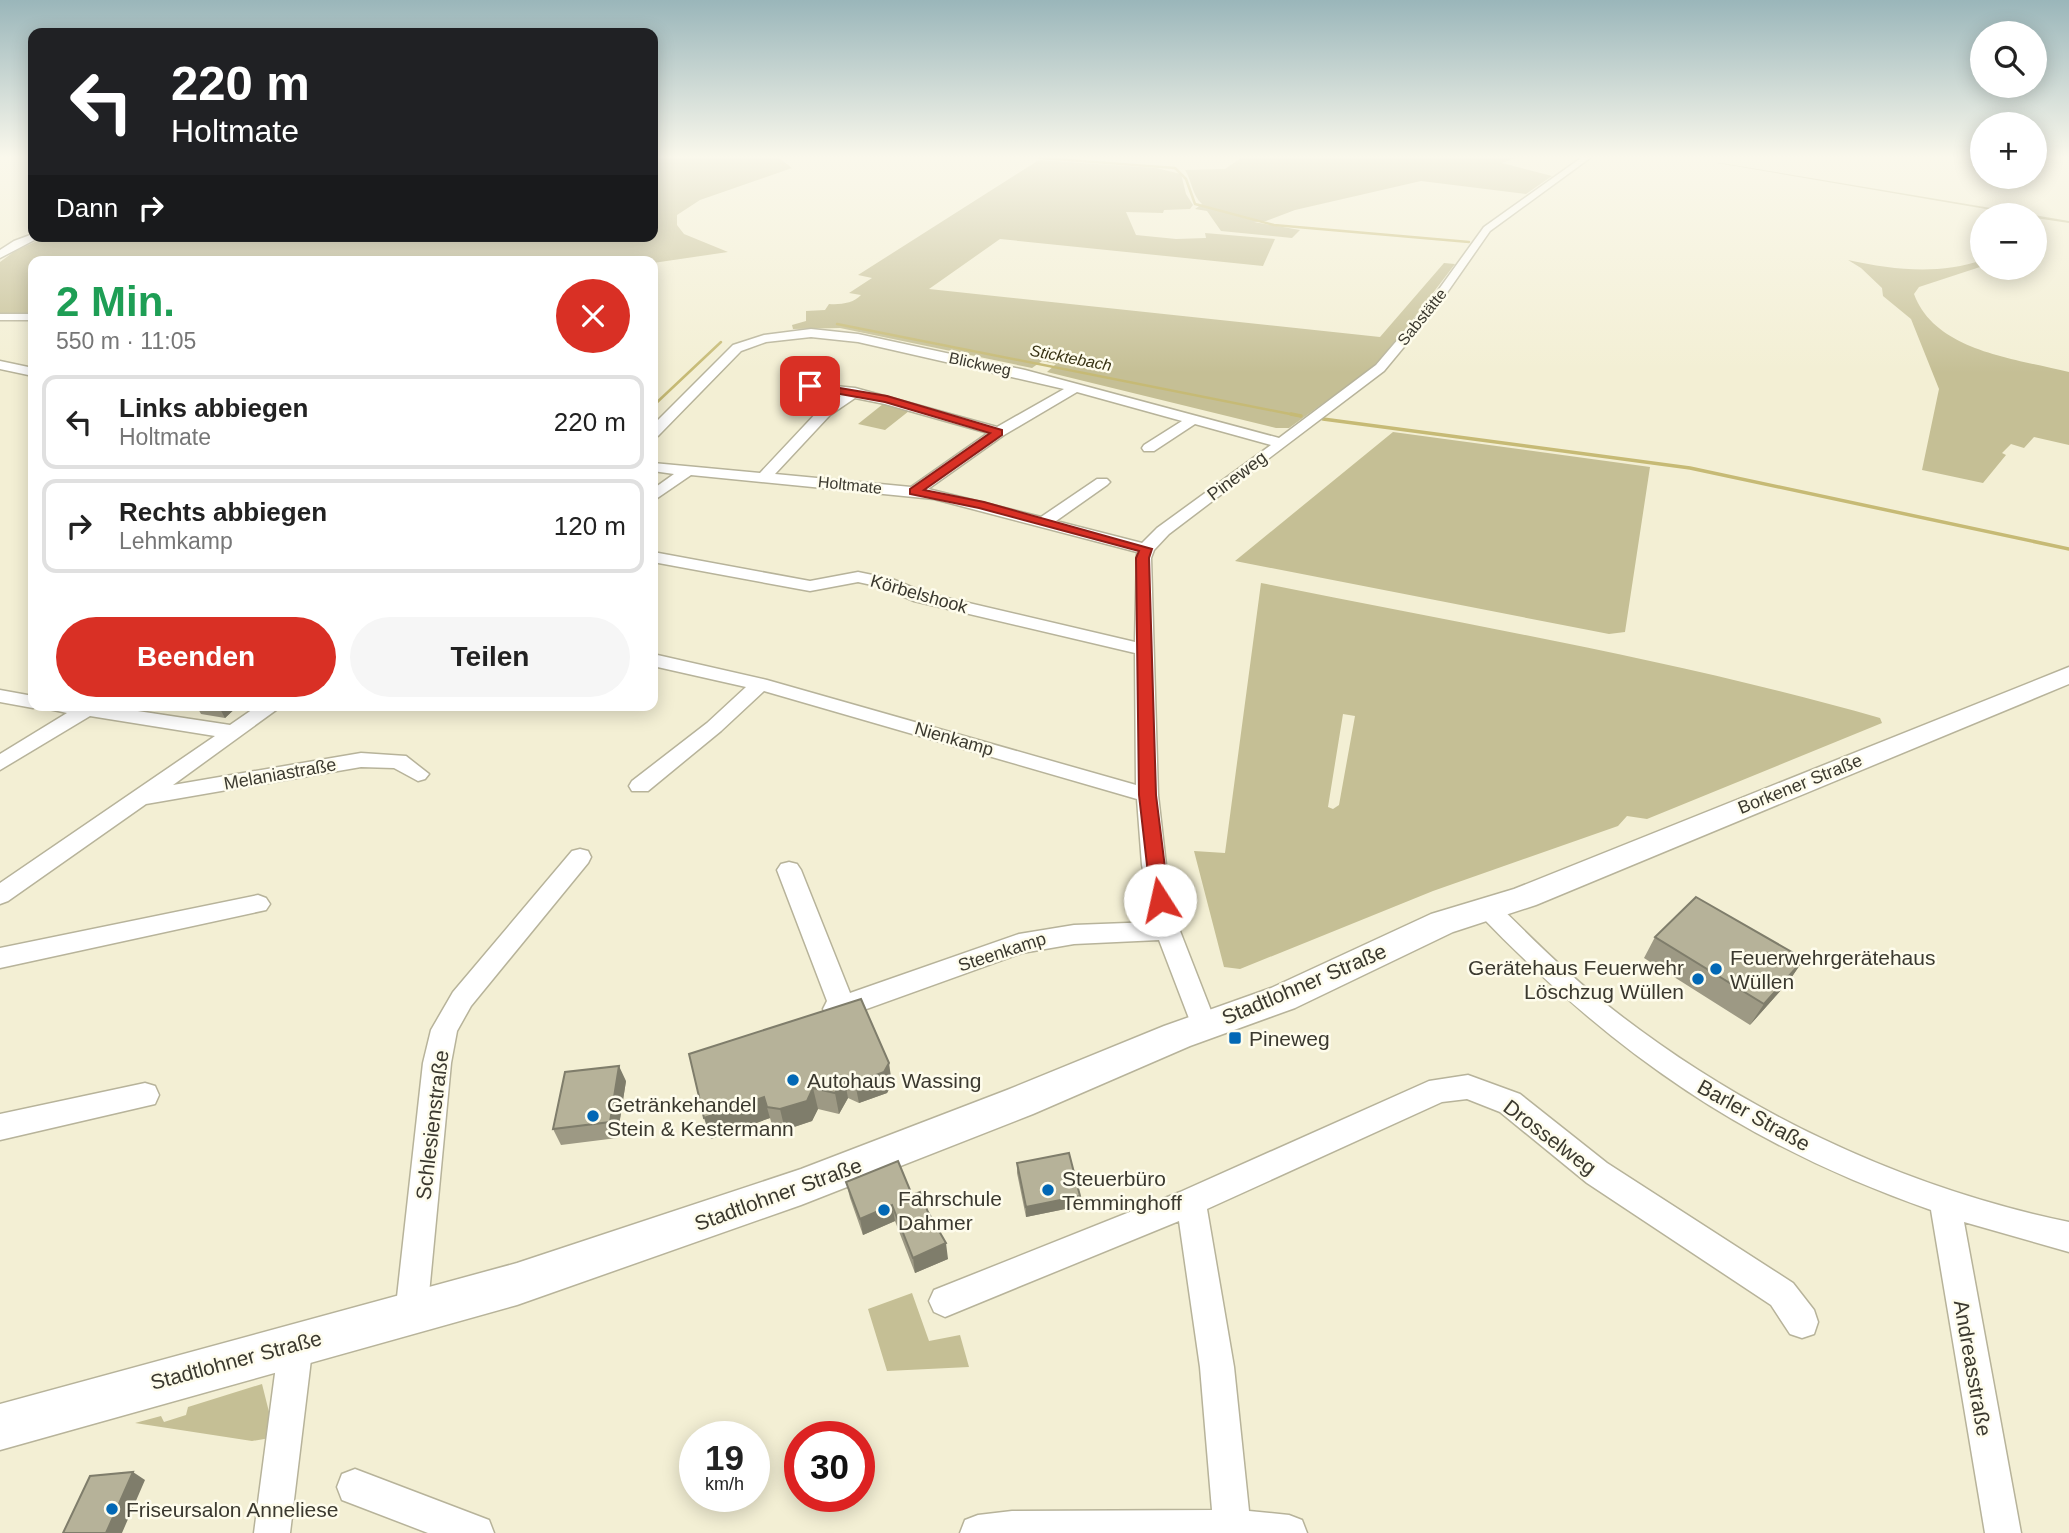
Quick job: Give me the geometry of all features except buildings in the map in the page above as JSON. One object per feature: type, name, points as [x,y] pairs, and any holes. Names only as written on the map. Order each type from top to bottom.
[{"type":"main road","name":"Borkener Straße","points":[[1532,894],[2069,675]]},
{"type":"main road","name":"Stadtlohner Straße","points":[[0,1427],[517,1284],[801,1187],[1020,1102],[1204,1026],[1283,998],[1442,923],[1532,894]]},
{"type":"street","name":"Sabstätte","points":[[1316,416],[1380,368],[1433,305],[1487,230]]},
{"type":"street","points":[[0,255],[28,239]]},
{"type":"street","points":[[0,317],[28,317]]},
{"type":"street","name":"Blickweg","points":[[658,428],[737,348],[764,338],[811,333],[842,335],[1076,387],[1281,443]]},
{"type":"street","points":[[0,365],[28,371]]},
{"type":"street","points":[[810,386],[855,392],[999,432]]},
{"type":"street","points":[[914,492],[999,432],[1076,387]]},
{"type":"street","points":[[765,476],[825,412],[855,392]]},
{"type":"street","name":"Pineweg","points":[[1146,549],[1163,531],[1316,416]]},
{"type":"street","points":[[1149,448],[1194,419]]},
{"type":"street","name":"Holtmate","points":[[658,467],[914,492],[961,500],[1146,549]]},
{"type":"street","points":[[658,492],[690,470]]},
{"type":"street","points":[[1043,523],[1102,482]]},
{"type":"street","points":[[1146,549],[1143,558],[1143,649],[1147,795],[1154,865],[1168,931],[1204,1026]]},
{"type":"street","name":"Körbelshook","points":[[658,558],[810,586],[859,577],[886,583],[920,597],[1143,649]]},
{"type":"street","name":"Nienkamp","points":[[658,661],[760,684],[1147,795]]},
{"type":"street","points":[[640,786],[714,727],[760,684]]},
{"type":"street","points":[[0,696],[28,701]]},
{"type":"street","points":[[0,763],[84,711]]},
{"type":"street","points":[[93,711],[233,732]]},
{"type":"street","name":"Melaniastraße","points":[[0,895],[264,711]]},
{"type":"street","name":"Melaniastraße","points":[[138,798],[361,760],[399,761],[418,774]]},
{"type":"street","name":"Schlesienstraße","points":[[411,1315],[437,1063],[444,1030],[461,999],[580,857]]},
{"type":"street","points":[[789,870],[842,1007]]},
{"type":"street","points":[[0,958],[258,904]]},
{"type":"street","name":"Barler Straße","points":[[1488,909],[1544,966],[1599,1016],[1683,1076],[1790,1138],[1892,1184],[2069,1237]]},
{"type":"street","name":"Steenkamp","points":[[816,1016],[1019,944],[1086,932],[1168,931]]},
{"type":"street","name":"Drosselweg","points":[[945,1301],[1191,1202],[1439,1090],[1468,1087],[1510,1103],[1597,1173],[1782,1294],[1802,1322]]},
{"type":"street","points":[[0,1127],[145,1095]]},
{"type":"street","points":[[1191,1202],[1208,1296],[1225,1436],[1232,1530]]},
{"type":"street","name":"Andreasstraße","points":[[1945,1202],[2003,1533]]},
{"type":"street","points":[[272,1533],[296,1343]]},
{"type":"street","points":[[355,1487],[476,1533]]},
{"type":"street","points":[[978,1533],[1012,1530],[1232,1530],[1289,1533]]},
{"type":"shaded area","points":[[658,230],[681,230],[684,234],[728,252],[658,262],[658,256],[28,256],[28,314],[0,314],[0,262],[35,242],[658,242]]},
{"type":"shaded area","points":[[930,230],[1134,230],[1136,235],[1176,239],[1206,238],[1205,233],[1275,239],[1263,266],[1000,239],[929,289],[1380,337],[1444,263],[1455,264],[1372,368],[1289,428],[1276,428],[1047,372],[1056,364],[1042,361],[1032,368],[840,328],[793,329],[792,325],[806,321],[806,311],[825,310],[829,304],[846,303],[858,298],[861,295],[849,293],[872,278],[858,275]]},
{"type":"shaded area","points":[[1220,230],[1300,230],[1292,238]]},
{"type":"shaded area","points":[[1848,260],[1916,269],[1949,268],[1970,264],[1970,270],[1919,287],[1914,294],[1925,313],[1940,329],[1959,341],[2003,357],[2069,372],[2069,445],[2034,437],[2024,448],[2011,444],[2002,453],[2006,455],[1983,483],[1922,470],[1939,389],[1911,319],[1883,296],[1882,288]]},
{"type":"shaded area","points":[[883,404],[909,411],[885,430],[858,424]]},
{"type":"shaded area","points":[[1393,432],[1650,467],[1625,632],[1609,634],[1235,561]]},
{"type":"shaded area","points":[[1261,583],[1727,678],[1880,718],[1882,723],[1647,819],[1627,816],[1618,826],[1433,891],[1240,969],[1224,967],[1194,851],[1225,853]],"holes":[[[1343,714],[1355,716],[1339,805],[1333,809],[1328,807]]]},
{"type":"shaded area","points":[[912,1293],[929,1341],[960,1335],[969,1367],[887,1371],[868,1309]]},
{"type":"shaded area","points":[[262,1384],[270,1416],[270,1438],[252,1441],[135,1423],[161,1416],[164,1422],[186,1415],[188,1407]]},
{"type":"waterway","points":[[1326,230],[1469,242]]},
{"type":"waterway","name":"Sticktebach","points":[[837,324],[1300,416]]},
{"type":"waterway","name":"Sticktebach","points":[[658,401],[721,342]]},
{"type":"waterway","name":"Sticktebach","points":[[1291,414],[1301,416]]},
{"type":"waterway","points":[[1323,419],[1690,468],[2069,549]]},
{"type":"place","name":"Feuerwehrgerätehaus Wüllen","points":[[1716,969]]},
{"type":"place","name":"Gerätehaus Feuerwehr Löschzug Wüllen","points":[[1698,979]]},
{"type":"place","name":"Pineweg","points":[[1235,1038]]},
{"type":"place","name":"Autohaus Wassing","points":[[793,1080]]},
{"type":"place","name":"Getränkehandel Stein & Kestermann","points":[[593,1116]]},
{"type":"place","name":"Steuerbüro Temminghoff","points":[[1048,1190]]},
{"type":"place","name":"Fahrschule Dahmer","points":[[884,1210]]},
{"type":"place","name":"Friseursalon Anneliese","points":[[112,1509]]},
{"type":"route","points":[[810,386],[855,392],[999,432],[914,492],[980,504],[1146,549],[1143,558],[1143,649],[1147,795],[1160,900]]}]
